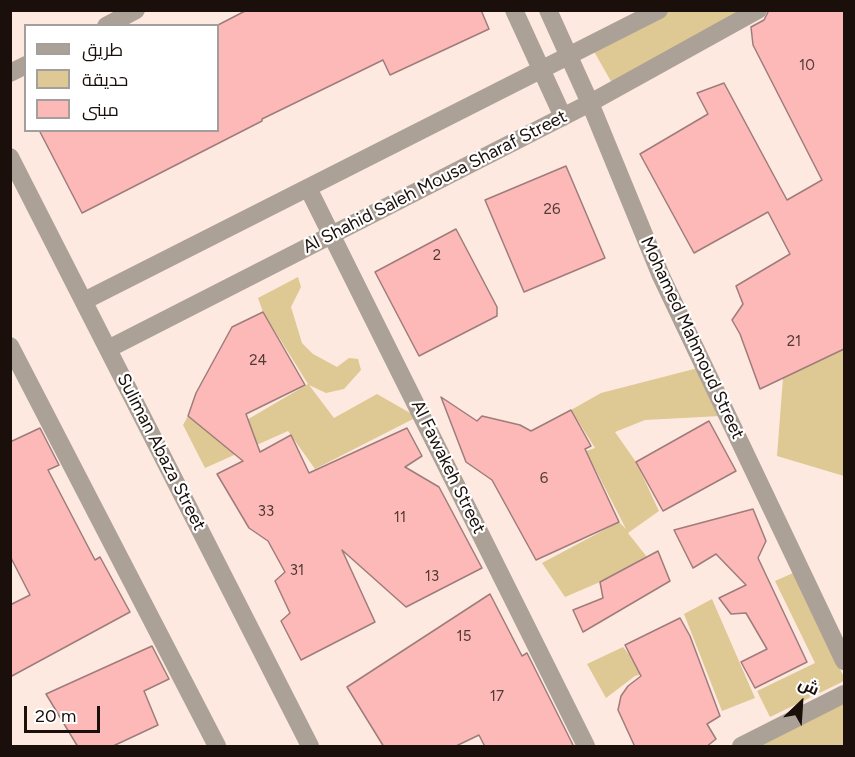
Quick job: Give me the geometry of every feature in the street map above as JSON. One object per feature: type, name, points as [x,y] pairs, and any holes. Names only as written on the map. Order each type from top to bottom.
[{"type":"street","points":[[110,24],[136,10]]},
{"type":"street","points":[[514,10],[563,117]]},
{"type":"street","name":"Mohamed Mahmoud Street","points":[[548,10],[590,103],[661,276],[844,661]]},
{"type":"street","points":[[84,301],[659,10]]},
{"type":"street","name":"Al Shahid Saleh Mousa Sharaf Street","points":[[108,349],[590,103],[758,10]]},
{"type":"street","points":[[10,73],[24,66]]},
{"type":"street","name":"Suliman Abaza Street","points":[[10,157],[310,747]]},
{"type":"street","name":"Al Fawakeh Street","points":[[308,188],[333,234],[586,747]]},
{"type":"street","points":[[10,346],[217,747]]},
{"type":"street","points":[[741,747],[844,694]]},
{"type":"green space","points":[[668,11],[745,11],[612,83],[592,48]]},
{"type":"green space","points":[[298,277],[301,287],[291,307],[302,343],[313,354],[337,367],[349,358],[358,359],[361,370],[344,389],[326,393],[309,385],[334,418],[377,394],[417,417],[315,469],[288,431],[205,468],[183,425],[188,416],[216,438],[308,384],[263,312],[258,298]]},
{"type":"green space","points":[[844,349],[844,476],[777,456],[783,378]]},
{"type":"green space","points":[[698,368],[720,416],[645,420],[615,432],[636,462],[659,511],[628,533],[647,557],[600,582],[565,597],[542,563],[619,522],[626,529],[586,451],[595,448],[571,410],[601,393]]},
{"type":"green space","points":[[793,573],[844,681],[770,717],[757,691],[815,663],[775,581]]},
{"type":"green space","points":[[712,599],[755,698],[722,711],[684,614]]},
{"type":"green space","points":[[686,629],[693,643],[653,671],[635,676],[606,698],[587,664],[623,647],[633,659]]},
{"type":"green space","points":[[844,703],[844,746],[756,746]]},
{"type":"building","points":[[247,10],[481,10],[489,29],[390,75],[383,60],[262,119],[82,213],[40,132],[219,132],[219,24]]},
{"type":"building","points":[[769,10],[844,10],[844,349],[760,389],[740,334],[732,320],[743,304],[736,286],[790,254],[768,212],[694,253],[640,154],[708,114],[697,93],[724,83],[787,200],[822,180],[753,45],[751,27],[764,20]]},
{"type":"building","points":[[566,166],[605,258],[524,292],[485,200]]},
{"type":"building","points":[[456,229],[497,307],[497,316],[419,356],[375,272]]},
{"type":"building","points":[[263,312],[305,385],[246,414],[260,452],[291,435],[309,473],[407,428],[422,456],[405,467],[439,487],[482,568],[406,607],[342,550],[375,622],[301,660],[281,621],[290,613],[275,581],[285,572],[268,541],[249,528],[217,474],[243,461],[188,416],[196,393],[232,327]]},
{"type":"building","points":[[441,397],[477,421],[482,416],[520,425],[531,431],[571,410],[591,446],[585,449],[619,522],[536,560],[492,480],[466,462]]},
{"type":"building","points":[[709,421],[736,471],[663,511],[636,462]]},
{"type":"building","points":[[40,428],[59,465],[48,470],[95,560],[100,557],[130,612],[10,677],[10,605],[30,595],[10,556],[10,442]]},
{"type":"building","points":[[753,509],[766,541],[758,558],[807,662],[755,688],[741,662],[767,649],[746,613],[731,614],[719,598],[746,585],[716,554],[693,568],[674,530]]},
{"type":"building","points":[[658,551],[670,581],[583,632],[573,610],[603,598],[600,582]]},
{"type":"building","points":[[490,594],[522,656],[527,653],[574,747],[485,747],[479,735],[454,747],[384,747],[347,687]]},
{"type":"building","points":[[680,618],[690,636],[720,716],[707,724],[716,739],[706,747],[635,747],[618,710],[621,696],[628,686],[641,676],[625,645]]},
{"type":"building","points":[[152,646],[169,679],[144,691],[158,725],[111,747],[78,747],[46,694]]}]
